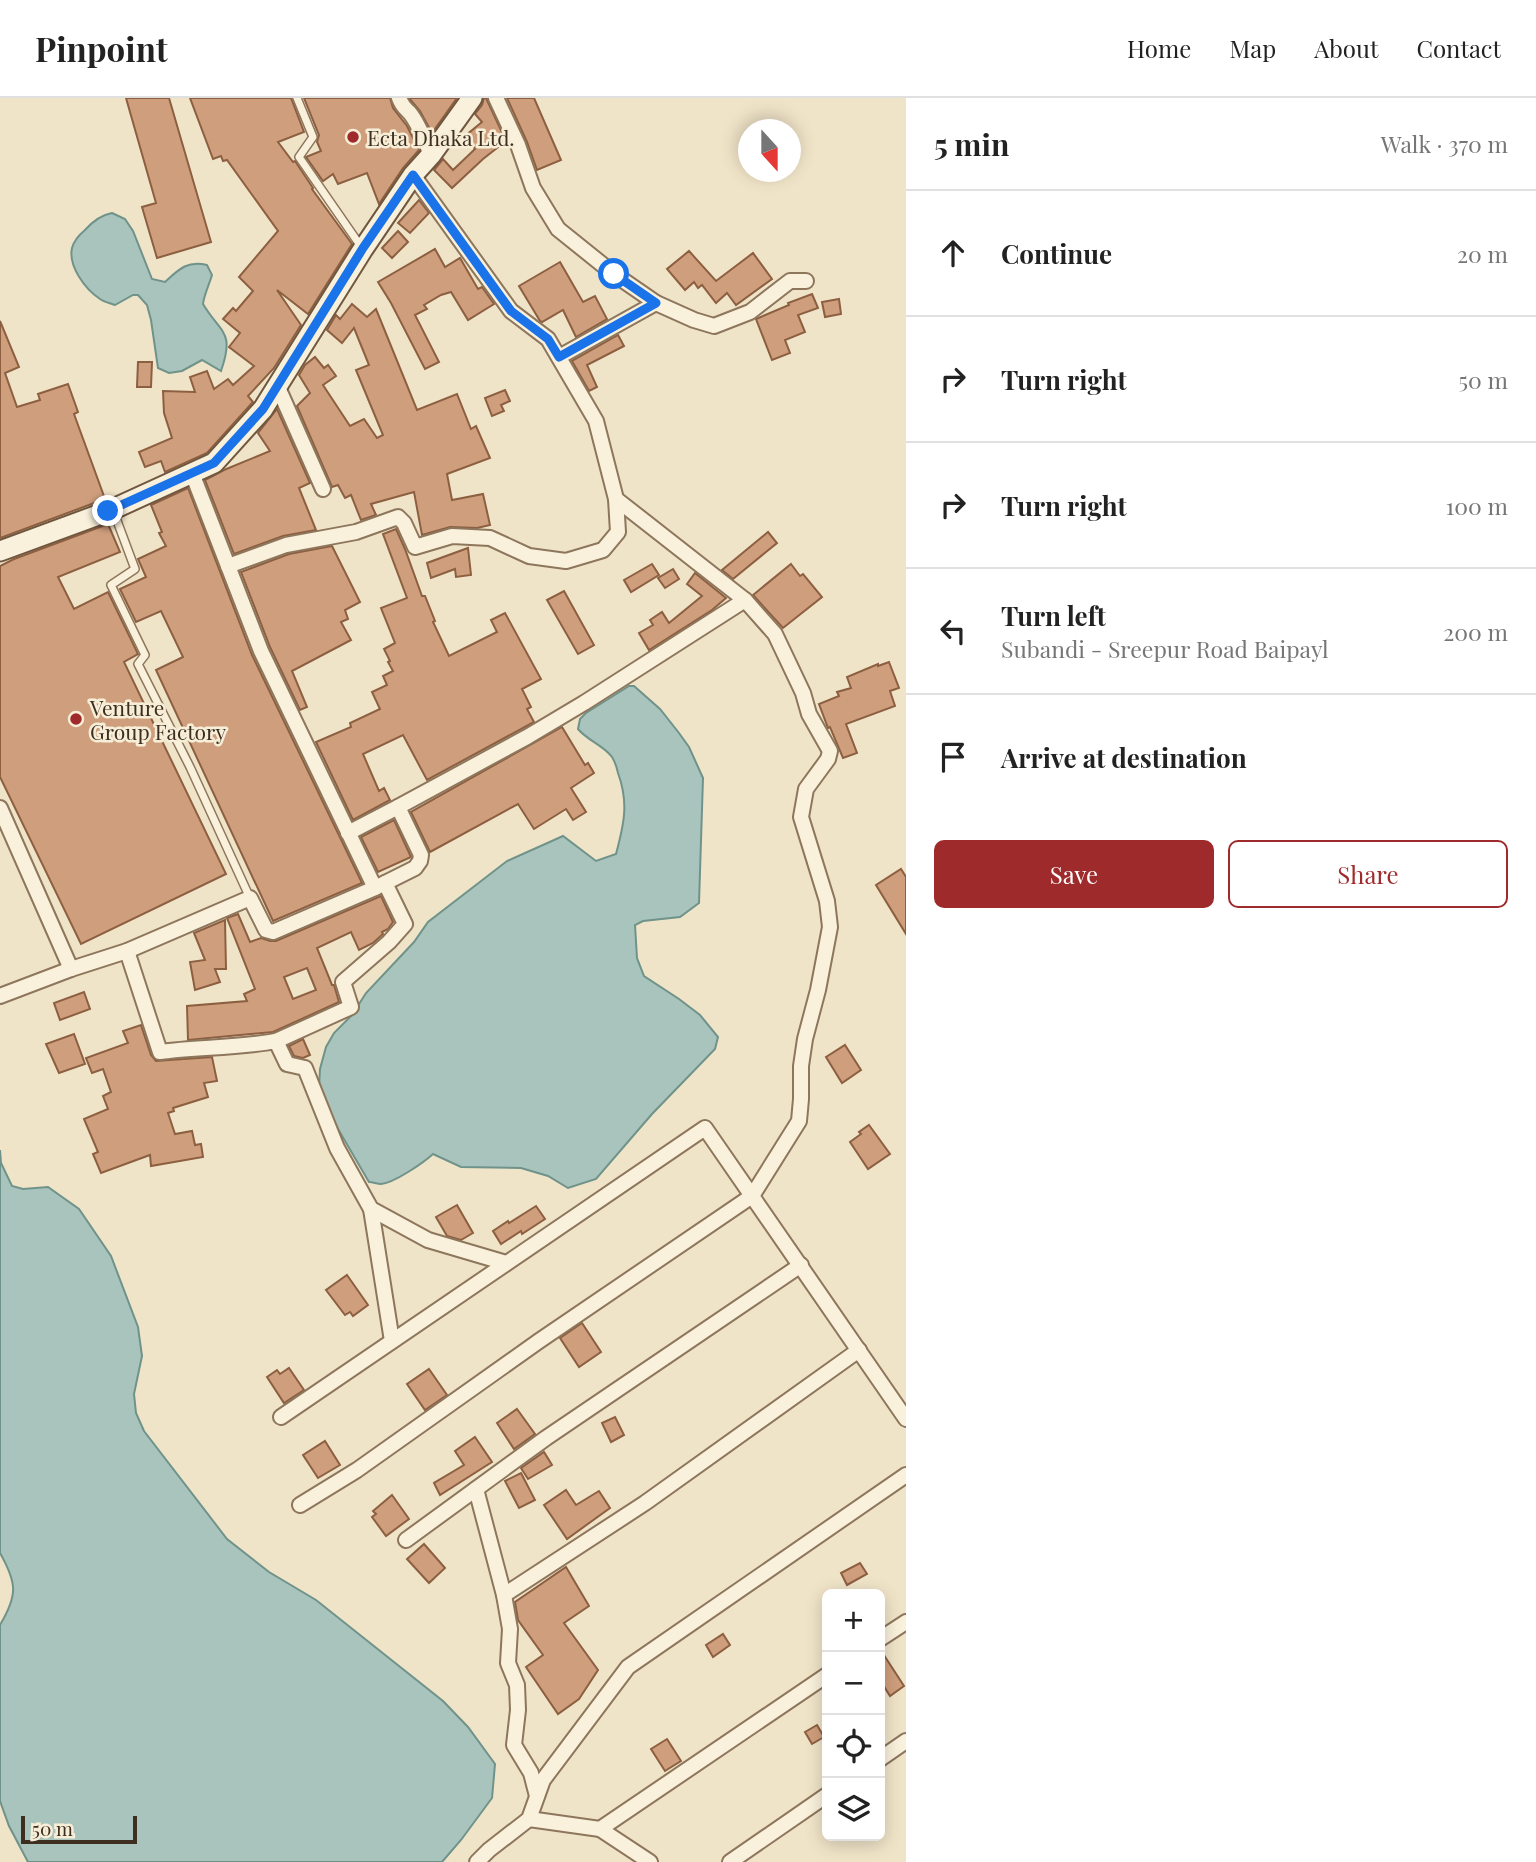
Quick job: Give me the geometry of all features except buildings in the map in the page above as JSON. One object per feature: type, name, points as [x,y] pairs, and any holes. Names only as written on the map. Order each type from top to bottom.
[{"type":"street","points":[[399,98],[426,140],[430,155]]},
{"type":"street","points":[[0,551],[113,509],[214,463],[263,409],[363,248],[413,175],[472,98]]},
{"type":"street","points":[[496,98],[518,145],[533,188],[558,229],[614,274],[656,303],[714,326],[750,312],[790,281],[806,281]]},
{"type":"street","points":[[228,566],[286,545],[356,532],[398,517],[404,523],[415,547],[452,536],[490,538],[529,556],[566,561],[603,550],[618,532],[616,499],[596,421],[548,339],[511,311],[413,175]]},
{"type":"street","points":[[559,357],[656,303]]},
{"type":"street","points":[[277,385],[323,489]]},
{"type":"street","points":[[127,951],[160,1052],[262,1044],[276,1041],[351,1007],[343,982],[389,942],[405,924],[348,833],[261,651],[192,473]]},
{"type":"street","points":[[300,1505],[357,1470],[752,1196],[799,1121],[805,1039],[830,927],[827,901],[801,817],[806,789],[828,759],[830,751],[809,714],[798,681],[775,634],[745,600],[616,499]]},
{"type":"street","points":[[348,833],[527,737],[745,600]]},
{"type":"street","points":[[0,996],[127,951],[250,898],[266,930],[273,932],[380,885],[420,862],[421,855],[398,807]]},
{"type":"street","points":[[0,808],[71,969]]},
{"type":"street","points":[[276,1041],[287,1064],[305,1068],[337,1148],[371,1209],[392,1341]]},
{"type":"street","points":[[281,1417],[705,1128],[906,1419]]},
{"type":"street","points":[[371,1209],[428,1240],[506,1263]]},
{"type":"street","points":[[406,1540],[546,1438],[801,1265]]},
{"type":"street","points":[[504,1595],[645,1503],[859,1350]]},
{"type":"street","points":[[477,1862],[529,1819],[543,1780],[628,1667],[906,1475]]},
{"type":"street","points":[[476,1489],[504,1595],[510,1629],[508,1663],[517,1685],[518,1710],[514,1745],[531,1773],[537,1796]]},
{"type":"street","points":[[885,1636],[906,1622]]},
{"type":"street","points":[[600,1829],[822,1678]]},
{"type":"street","points":[[885,1756],[906,1741]]},
{"type":"street","points":[[730,1862],[822,1798]]},
{"type":"street","points":[[529,1819],[600,1829],[650,1862]]},
{"type":"lane","points":[[297,98],[313,137],[299,157],[363,248]]},
{"type":"lane","points":[[113,509],[135,569],[111,585],[145,655],[138,664],[190,767],[250,898]]},
{"type":"water","points":[[112,213],[125,219],[133,231],[152,279],[165,282],[188,265],[207,265],[212,275],[203,304],[226,340],[227,348],[221,371],[202,360],[182,371],[169,373],[158,368],[147,305],[138,295],[133,295],[115,305],[94,295],[83,283],[71,255],[75,240],[94,221]]},
{"type":"water","points":[[629,686],[634,686],[660,709],[689,747],[703,778],[699,903],[680,917],[643,921],[635,925],[637,958],[644,976],[700,1015],[718,1037],[715,1049],[652,1114],[596,1179],[568,1188],[548,1176],[521,1168],[461,1167],[433,1154],[393,1180],[381,1184],[369,1182],[331,1117],[319,1088],[320,1069],[326,1047],[366,993],[414,942],[428,922],[507,861],[563,836],[596,861],[616,854],[624,804],[616,767],[608,753],[578,729],[580,719],[586,713]]},
{"type":"water","points":[[0,1150],[1,1163],[12,1186],[23,1189],[48,1187],[79,1209],[111,1256],[138,1327],[142,1356],[134,1394],[136,1413],[144,1431],[227,1539],[269,1572],[316,1600],[443,1701],[468,1727],[495,1764],[492,1798],[442,1862],[28,1862],[9,1826],[0,1801],[0,1625],[10,1605],[13,1589],[10,1573],[0,1553]]},
{"type":"place","name":"Ecta Dhaka Ltd.","points":[[353,137]]},
{"type":"place","name":"Venture Group Factory","points":[[76,719]]},
{"type":"route","points":[[108,511],[214,463],[263,409],[363,248],[413,175],[511,311],[548,339],[559,357],[656,303],[614,274]]}]
